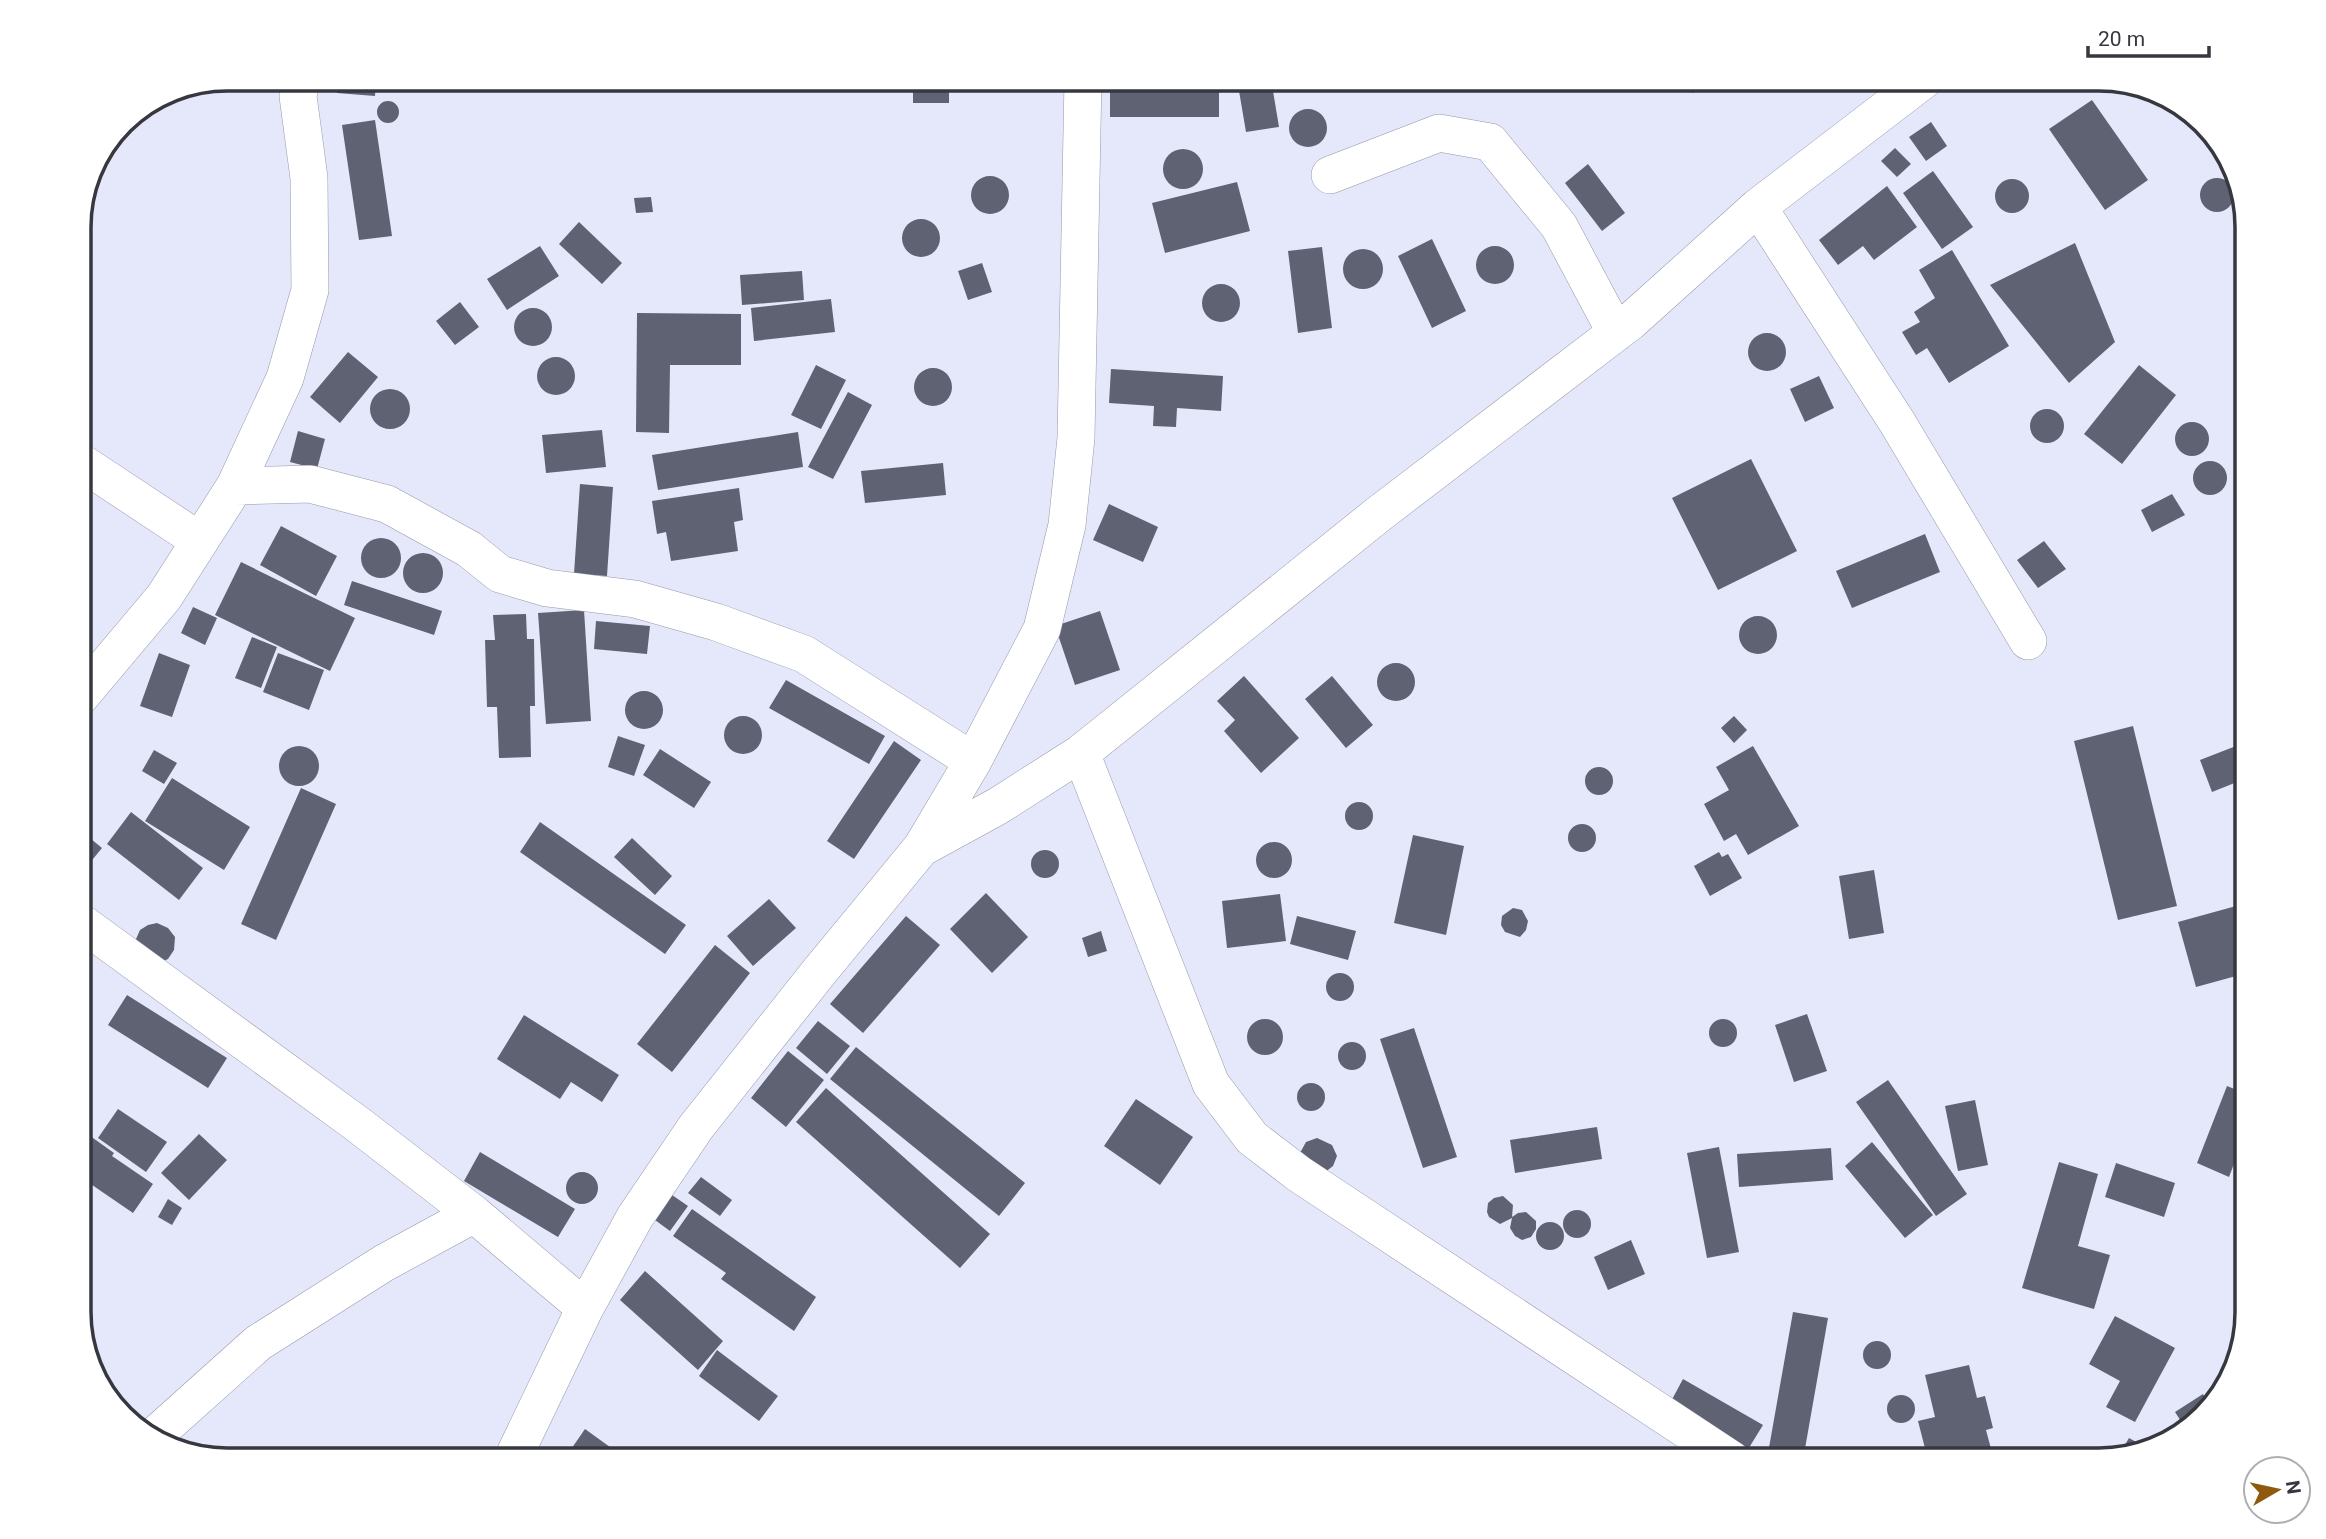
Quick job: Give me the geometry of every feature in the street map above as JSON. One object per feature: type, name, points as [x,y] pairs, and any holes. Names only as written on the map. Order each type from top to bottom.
[{"type":"street","points":[[91,684],[164,597],[235,486],[285,378],[310,290],[309,178],[299,91]]},
{"type":"street","points":[[518,1448],[585,1308],[635,1217],[696,1127],[922,848],[973,761],[1042,629],[1068,525],[1076,438],[1083,91]]},
{"type":"street","points":[[922,848],[998,806],[1081,753],[1380,513],[1616,333],[1758,207],[1909,91]]},
{"type":"street","points":[[1330,175],[1439,133],[1490,142],[1559,226],[1616,333]]},
{"type":"street","points":[[1758,207],[1897,422],[2028,641]]},
{"type":"street","points":[[91,469],[200,541]]},
{"type":"street","points":[[235,486],[310,484],[387,504],[469,550],[500,574],[547,588],[635,599],[716,622],[804,654],[973,761]]},
{"type":"street","points":[[1081,753],[1211,1084],[1252,1138],[1299,1174],[1714,1448]]},
{"type":"street","points":[[91,930],[356,1123],[474,1214],[585,1308]]},
{"type":"street","points":[[161,1430],[258,1343],[384,1263],[474,1214]]},
{"type":"building","points":[[337,91],[375,91],[375,96]]},
{"type":"building","points":[[913,91],[949,91],[949,103],[913,103]]},
{"type":"building","points":[[1110,91],[1219,91],[1219,117],[1110,117]]},
{"type":"building","points":[[1239,91],[1273,91],[1279,127],[1246,132]]},
{"type":"building","points":[[2092,100],[2148,180],[2105,210],[2049,129]]},
{"type":"building","points":[[388,101],[396,104],[399,112],[396,120],[388,123],[380,120],[377,112],[380,104]]},
{"type":"building","points":[[1308,109],[1322,114],[1327,128],[1322,142],[1308,147],[1294,142],[1289,128],[1294,114]]},
{"type":"building","points":[[375,120],[392,236],[359,240],[342,125]]},
{"type":"building","points":[[1931,122],[1947,146],[1926,161],[1909,137]]},
{"type":"building","points":[[1895,148],[1911,164],[1897,177],[1881,161]]},
{"type":"building","points":[[1183,149],[1197,155],[1203,169],[1197,183],[1183,189],[1169,183],[1163,169],[1169,155]]},
{"type":"building","points":[[1588,164],[1625,213],[1602,231],[1565,183]]},
{"type":"building","points":[[1933,171],[1973,227],[1942,249],[1903,193]]},
{"type":"building","points":[[990,176],[1004,181],[1009,195],[1004,209],[990,214],[976,209],[971,195],[976,181]]},
{"type":"building","points":[[2217,178],[2227,182],[2232,201],[2229,207],[2217,212],[2205,207],[2200,195],[2205,183]]},
{"type":"building","points":[[2012,179],[2024,184],[2029,196],[2024,208],[2012,213],[2000,208],[1995,196],[2000,184]]},
{"type":"building","points":[[1237,182],[1250,231],[1165,253],[1152,203]]},
{"type":"building","points":[[1887,186],[1917,227],[1874,260],[1863,246],[1838,265],[1819,240]]},
{"type":"building","points":[[651,197],[653,212],[636,213],[634,198]]},
{"type":"building","points":[[921,219],[935,224],[940,238],[935,252],[921,257],[907,252],[902,238],[907,224]]},
{"type":"building","points":[[579,222],[622,263],[602,284],[559,244]]},
{"type":"building","points":[[1432,239],[1466,311],[1432,328],[1398,256]]},
{"type":"building","points":[[2075,243],[2115,342],[2069,383],[1990,285]]},
{"type":"building","points":[[540,246],[559,276],[507,310],[487,279]]},
{"type":"building","points":[[1495,246],[1509,251],[1514,265],[1509,279],[1495,284],[1481,279],[1476,265],[1481,251]]},
{"type":"building","points":[[1322,247],[1332,328],[1298,333],[1288,251]]},
{"type":"building","points":[[1363,249],[1377,255],[1383,269],[1377,283],[1363,289],[1349,283],[1343,269],[1349,255]]},
{"type":"building","points":[[1952,250],[2009,346],[1949,383],[1927,348],[1916,355],[1902,332],[1920,322],[1914,312],[1935,298],[1919,270]]},
{"type":"building","points":[[982,263],[992,292],[968,300],[958,271]]},
{"type":"building","points":[[802,271],[804,300],[742,305],[740,275]]},
{"type":"building","points":[[1221,284],[1235,289],[1240,303],[1235,317],[1221,322],[1207,317],[1202,303],[1207,289]]},
{"type":"building","points":[[831,299],[835,332],[754,341],[751,308]]},
{"type":"building","points":[[460,302],[479,327],[455,345],[436,321]]},
{"type":"building","points":[[533,308],[547,313],[552,327],[547,341],[533,346],[519,341],[514,327],[519,313]]},
{"type":"building","points":[[637,313],[741,314],[741,365],[670,365],[669,433],[636,432]]},
{"type":"building","points":[[1767,333],[1781,338],[1786,352],[1781,366],[1767,371],[1753,366],[1748,352],[1753,338]]},
{"type":"building","points":[[348,352],[378,377],[340,423],[310,397]]},
{"type":"building","points":[[556,357],[570,362],[575,376],[570,390],[556,395],[542,390],[537,376],[542,362]]},
{"type":"building","points":[[816,365],[846,380],[821,429],[791,415]]},
{"type":"building","points":[[2139,365],[2176,395],[2122,464],[2084,434]]},
{"type":"building","points":[[933,368],[947,373],[952,387],[947,401],[933,406],[919,401],[914,387],[919,373]]},
{"type":"building","points":[[1111,369],[1223,376],[1221,411],[1177,408],[1176,427],[1153,426],[1154,406],[1109,403]]},
{"type":"building","points":[[1819,376],[1834,408],[1805,422],[1790,389]]},
{"type":"building","points":[[390,389],[404,395],[410,409],[404,423],[390,429],[376,423],[370,409],[376,395]]},
{"type":"building","points":[[848,392],[872,405],[833,479],[808,467]]},
{"type":"building","points":[[2047,409],[2059,414],[2064,426],[2059,438],[2047,443],[2035,438],[2030,426],[2035,414]]},
{"type":"building","points":[[2192,422],[2204,427],[2209,439],[2204,451],[2192,456],[2180,451],[2175,439],[2180,427]]},
{"type":"building","points":[[602,430],[606,467],[546,473],[542,435]]},
{"type":"building","points":[[298,431],[325,439],[317,469],[290,462]]},
{"type":"building","points":[[798,432],[803,467],[658,490],[652,455]]},
{"type":"building","points":[[1751,459],[1797,551],[1718,590],[1672,498]]},
{"type":"building","points":[[2210,461],[2222,466],[2227,478],[2222,490],[2210,495],[2198,490],[2193,478],[2198,466]]},
{"type":"building","points":[[943,463],[946,495],[865,503],[861,471]]},
{"type":"building","points":[[580,484],[613,487],[607,576],[574,574]]},
{"type":"building","points":[[739,488],[743,520],[734,522],[738,551],[671,561],[666,532],[657,534],[652,501]]},
{"type":"building","points":[[2172,494],[2185,515],[2152,532],[2141,510]]},
{"type":"building","points":[[1109,504],[1158,527],[1143,562],[1093,540]]},
{"type":"building","points":[[281,526],[337,556],[316,596],[260,565]]},
{"type":"building","points":[[1925,534],[1940,572],[1852,608],[1836,571]]},
{"type":"building","points":[[381,538],[395,544],[401,558],[395,572],[381,578],[367,572],[361,558],[367,544]]},
{"type":"building","points":[[2044,541],[2066,569],[2038,588],[2017,560]]},
{"type":"building","points":[[423,553],[437,559],[443,573],[437,587],[423,593],[409,587],[403,573],[409,559]]},
{"type":"building","points":[[241,562],[355,618],[330,671],[215,615]]},
{"type":"building","points":[[352,581],[442,611],[434,635],[344,605]]},
{"type":"building","points":[[193,607],[217,618],[205,645],[181,633]]},
{"type":"building","points":[[584,610],[591,721],[546,724],[538,613]]},
{"type":"building","points":[[1100,611],[1120,670],[1075,685],[1055,626]]},
{"type":"building","points":[[526,614],[527,639],[534,639],[535,706],[530,706],[531,757],[499,758],[497,707],[487,707],[485,640],[495,640],[493,615]]},
{"type":"building","points":[[1758,616],[1772,621],[1777,635],[1772,649],[1758,654],[1744,649],[1739,635],[1744,621]]},
{"type":"building","points":[[596,621],[650,626],[647,654],[594,649]]},
{"type":"building","points":[[252,637],[277,647],[261,688],[235,678]]},
{"type":"building","points":[[159,653],[190,665],[172,717],[140,706]]},
{"type":"building","points":[[278,653],[324,670],[309,710],[263,692]]},
{"type":"building","points":[[1396,663],[1410,668],[1415,682],[1410,696],[1396,701],[1382,696],[1377,682],[1382,668]]},
{"type":"building","points":[[1244,676],[1299,738],[1261,773],[1224,731],[1235,720],[1217,701]]},
{"type":"building","points":[[1332,676],[1373,725],[1346,748],[1305,699]]},
{"type":"building","points":[[786,680],[885,736],[869,764],[769,708]]},
{"type":"building","points":[[644,691],[658,696],[663,710],[658,724],[644,729],[630,724],[625,710],[630,696]]},
{"type":"building","points":[[743,716],[757,721],[762,735],[757,749],[743,754],[729,749],[724,735],[729,721]]},
{"type":"building","points":[[1734,716],[1747,730],[1734,743],[1721,728]]},
{"type":"building","points":[[2133,726],[2177,906],[2118,920],[2074,741]]},
{"type":"building","points":[[618,736],[645,745],[634,776],[608,767]]},
{"type":"building","points":[[894,741],[921,760],[854,859],[827,841]]},
{"type":"building","points":[[299,746],[313,752],[319,766],[313,780],[299,786],[285,780],[279,766],[285,752]]},
{"type":"building","points":[[1753,746],[1799,826],[1748,855],[1736,834],[1724,841],[1704,804],[1729,790],[1716,767]]},
{"type":"building","points":[[2235,746],[2235,783],[2212,792],[2200,760]]},
{"type":"building","points":[[660,749],[711,782],[694,808],[643,775]]},
{"type":"building","points":[[154,750],[177,763],[164,784],[142,771]]},
{"type":"building","points":[[1599,767],[1609,771],[1613,781],[1609,791],[1599,795],[1589,791],[1585,781],[1589,771]]},
{"type":"building","points":[[172,778],[250,827],[224,870],[145,821]]},
{"type":"building","points":[[301,788],[336,804],[276,940],[241,924]]},
{"type":"building","points":[[1359,802],[1369,806],[1373,816],[1369,826],[1359,830],[1349,826],[1345,816],[1349,806]]},
{"type":"building","points":[[131,812],[203,868],[179,900],[107,844]]},
{"type":"building","points":[[540,822],[686,925],[665,954],[520,852]]},
{"type":"building","points":[[1582,824],[1592,828],[1596,838],[1592,848],[1582,852],[1572,848],[1568,838],[1572,828]]},
{"type":"building","points":[[1413,835],[1464,846],[1446,935],[1394,923]]},
{"type":"building","points":[[632,838],[672,876],[655,895],[614,857]]},
{"type":"building","points":[[91,839],[102,848],[91,861]]},
{"type":"building","points":[[1274,842],[1287,847],[1292,860],[1287,873],[1274,878],[1261,873],[1256,860],[1261,847]]},
{"type":"building","points":[[1045,850],[1055,854],[1059,864],[1055,874],[1045,878],[1035,874],[1031,864],[1035,854]]},
{"type":"building","points":[[1719,852],[1722,857],[1728,854],[1742,878],[1710,896],[1694,866]]},
{"type":"building","points":[[1874,870],[1884,933],[1849,939],[1839,876]]},
{"type":"building","points":[[986,893],[1028,937],[992,973],[950,929]]},
{"type":"building","points":[[1280,894],[1286,941],[1227,948],[1222,901]]},
{"type":"building","points":[[769,899],[796,928],[753,966],[727,936]]},
{"type":"building","points":[[2235,906],[2235,976],[2196,987],[2178,922]]},
{"type":"building","points":[[1513,908],[1522,910],[1528,921],[1526,930],[1520,937],[1505,932],[1501,925],[1502,916]]},
{"type":"building","points":[[906,916],[940,945],[863,1033],[830,1004]]},
{"type":"building","points":[[1297,916],[1356,931],[1348,960],[1290,944]]},
{"type":"building","points":[[157,923],[168,928],[175,937],[174,950],[168,959],[159,963],[137,948],[136,939],[140,930]]},
{"type":"building","points":[[1101,931],[1107,951],[1088,957],[1082,938]]},
{"type":"building","points":[[715,945],[750,973],[672,1072],[637,1044]]},
{"type":"building","points":[[1340,973],[1350,977],[1354,987],[1350,997],[1340,1001],[1330,997],[1326,987],[1330,977]]},
{"type":"building","points":[[127,995],[227,1058],[208,1088],[108,1025]]},
{"type":"building","points":[[1807,1014],[1827,1071],[1794,1082],[1775,1025]]},
{"type":"building","points":[[524,1015],[619,1075],[602,1102],[571,1082],[560,1099],[497,1059]]},
{"type":"building","points":[[1265,1019],[1278,1024],[1283,1037],[1278,1050],[1265,1055],[1252,1050],[1247,1037],[1252,1024]]},
{"type":"building","points":[[1723,1019],[1733,1023],[1737,1033],[1733,1043],[1723,1047],[1713,1043],[1709,1033],[1713,1023]]},
{"type":"building","points":[[818,1021],[850,1046],[827,1074],[796,1048]]},
{"type":"building","points":[[1414,1028],[1457,1157],[1423,1168],[1380,1039]]},
{"type":"building","points":[[1352,1042],[1362,1046],[1366,1056],[1362,1066],[1352,1070],[1342,1066],[1338,1056],[1342,1046]]},
{"type":"building","points":[[856,1047],[1025,1183],[999,1216],[830,1079]]},
{"type":"building","points":[[788,1051],[824,1080],[786,1127],[751,1098]]},
{"type":"building","points":[[1888,1080],[1967,1194],[1936,1216],[1856,1102]]},
{"type":"building","points":[[1311,1083],[1321,1087],[1325,1097],[1321,1107],[1311,1111],[1301,1107],[1297,1097],[1301,1087]]},
{"type":"building","points":[[2227,1086],[2235,1089],[2235,1161],[2229,1177],[2197,1163]]},
{"type":"building","points":[[826,1088],[990,1234],[960,1268],[796,1122]]},
{"type":"building","points":[[1136,1099],[1193,1137],[1160,1185],[1104,1146]]},
{"type":"building","points":[[1975,1100],[1988,1165],[1958,1171],[1945,1106]]},
{"type":"building","points":[[118,1109],[167,1142],[146,1172],[98,1138]]},
{"type":"building","points":[[1597,1127],[1602,1159],[1515,1173],[1510,1140]]},
{"type":"building","points":[[199,1134],[227,1160],[189,1200],[161,1173]]},
{"type":"building","points":[[91,1137],[114,1153],[112,1156],[153,1184],[133,1213],[91,1184]]},
{"type":"building","points":[[1317,1138],[1332,1145],[1337,1156],[1333,1166],[1324,1173],[1300,1153],[1306,1142]]},
{"type":"building","points":[[1872,1142],[1933,1215],[1905,1238],[1845,1166]]},
{"type":"building","points":[[1719,1147],[1739,1252],[1707,1258],[1687,1153]]},
{"type":"building","points":[[1831,1148],[1833,1180],[1739,1187],[1737,1154]]},
{"type":"building","points":[[480,1152],[575,1209],[558,1237],[464,1181]]},
{"type":"building","points":[[2059,1162],[2098,1174],[2078,1246],[2110,1255],[2094,1309],[2022,1288]]},
{"type":"building","points":[[2116,1163],[2175,1183],[2164,1217],[2105,1197]]},
{"type":"building","points":[[582,1172],[593,1177],[598,1188],[593,1199],[582,1204],[571,1199],[566,1188],[571,1177]]},
{"type":"building","points":[[701,1177],[732,1200],[720,1216],[688,1193]]},
{"type":"building","points":[[672,1195],[688,1206],[670,1231],[655,1220]]},
{"type":"building","points":[[1503,1196],[1513,1205],[1512,1217],[1526,1212],[1536,1221],[1536,1229],[1531,1237],[1522,1240],[1515,1236],[1510,1228],[1512,1218],[1500,1224],[1489,1217],[1488,1203]]},
{"type":"building","points":[[168,1199],[182,1208],[172,1225],[158,1217]]},
{"type":"building","points":[[692,1209],[816,1297],[794,1331],[721,1279],[726,1273],[673,1236]]},
{"type":"building","points":[[1577,1210],[1587,1214],[1591,1224],[1587,1234],[1577,1238],[1567,1234],[1563,1224],[1567,1214]]},
{"type":"building","points":[[1550,1222],[1560,1226],[1564,1236],[1560,1246],[1550,1250],[1540,1246],[1536,1236],[1540,1226]]},
{"type":"building","points":[[1631,1240],[1645,1274],[1608,1290],[1594,1257]]},
{"type":"building","points":[[645,1271],[723,1341],[698,1370],[620,1300]]},
{"type":"building","points":[[1793,1312],[1828,1318],[1805,1448],[1769,1448]]},
{"type":"building","points":[[2115,1316],[2175,1348],[2135,1422],[2106,1407],[2120,1381],[2089,1364]]},
{"type":"building","points":[[1877,1341],[1887,1345],[1891,1355],[1887,1365],[1877,1369],[1867,1365],[1863,1355],[1867,1345]]},
{"type":"building","points":[[717,1350],[778,1396],[759,1421],[699,1376]]},
{"type":"building","points":[[1969,1365],[1977,1398],[1985,1396],[1993,1428],[1986,1430],[1991,1448],[1925,1448],[1918,1421],[1935,1417],[1925,1375]]},
{"type":"building","points":[[1683,1379],[1763,1425],[1749,1448],[1742,1448],[1669,1405]]},
{"type":"building","points":[[2203,1394],[2205,1397],[2181,1421],[2175,1412]]},
{"type":"building","points":[[1901,1395],[1911,1399],[1915,1409],[1911,1419],[1901,1423],[1891,1419],[1887,1409],[1891,1399]]},
{"type":"building","points":[[585,1429],[611,1448],[572,1448]]},
{"type":"building","points":[[2129,1438],[2137,1442],[2126,1445]]}]
